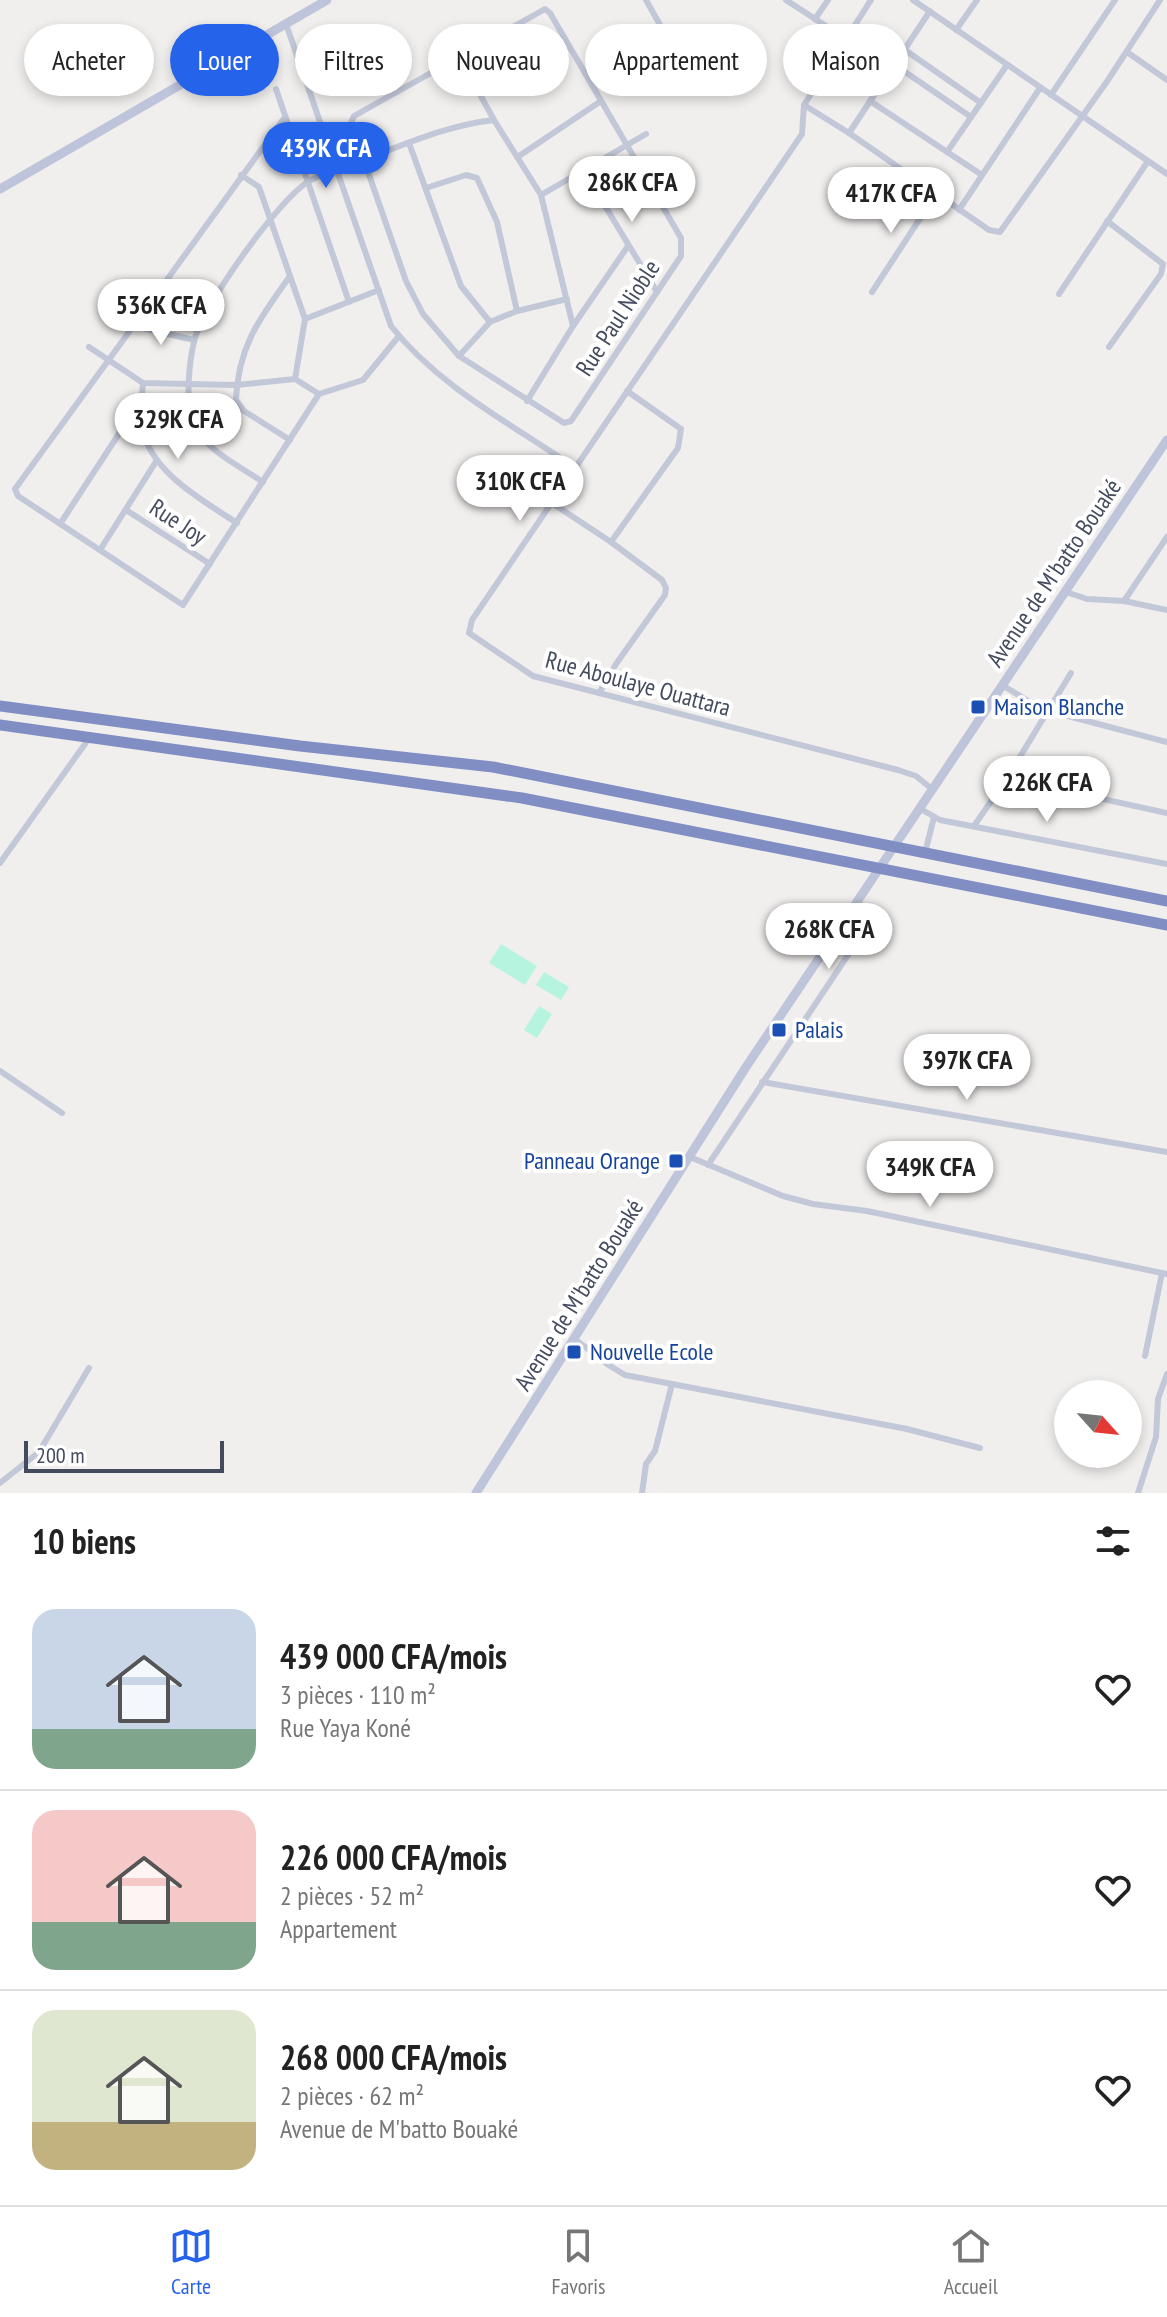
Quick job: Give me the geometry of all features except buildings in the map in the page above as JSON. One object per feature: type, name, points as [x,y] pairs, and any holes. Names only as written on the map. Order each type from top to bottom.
[{"type":"highway","points":[[0,706],[287,745],[493,767],[1167,901]]},
{"type":"highway","points":[[0,725],[522,798],[1167,925]]},
{"type":"street","points":[[0,189],[327,0]]},
{"type":"street","points":[[646,0],[660,24]]},
{"type":"street","points":[[786,0],[823,24]]},
{"type":"street","points":[[815,19],[828,0]]},
{"type":"street","name":"Rue Aboulaye Ouattara","points":[[856,24],[871,0]]},
{"type":"street","points":[[913,0],[1167,174]]},
{"type":"street","points":[[956,30],[977,0]]},
{"type":"street","points":[[1051,95],[1115,0]]},
{"type":"street","points":[[804,105],[989,230],[1000,232],[1160,0]]},
{"type":"street","name":"Rue Paul Nioble","points":[[519,24],[545,9],[556,24]]},
{"type":"street","points":[[908,45],[930,11]]},
{"type":"street","points":[[286,24],[391,326],[443,379],[565,461]]},
{"type":"street","name":"Rue Paul Nioble","points":[[527,401],[556,420],[564,423],[571,421],[681,256],[681,238],[569,46]]},
{"type":"street","points":[[908,52],[981,103]]},
{"type":"street","points":[[1127,52],[1167,80]]},
{"type":"street","points":[[947,152],[1007,65]]},
{"type":"street","points":[[908,74],[971,117]]},
{"type":"street","points":[[428,76],[354,116],[351,123],[406,281],[423,314],[459,356],[527,401],[573,326],[628,246]]},
{"type":"street","points":[[959,210],[1040,88]]},
{"type":"street","points":[[278,96],[349,302]]},
{"type":"street","points":[[481,96],[541,195],[573,326]]},
{"type":"street","name":"Rue Aboulaye Ouattara","points":[[810,96],[804,105],[802,134],[472,620],[469,633],[533,676],[898,770],[916,776],[932,789]]},
{"type":"street","points":[[849,133],[873,96]]},
{"type":"street","points":[[519,156],[601,101]]},
{"type":"street","points":[[870,101],[982,175]]},
{"type":"street","points":[[285,117],[15,489],[18,496],[183,605],[319,394],[363,380],[399,336]]},
{"type":"street","points":[[263,482],[209,444],[193,424],[188,385],[194,340],[211,303],[270,220],[308,182],[466,123],[494,120]]},
{"type":"street","points":[[541,195],[646,134]]},
{"type":"street","points":[[409,143],[461,286],[490,322]]},
{"type":"street","points":[[1059,294],[1148,161]]},
{"type":"street","points":[[584,171],[657,292]]},
{"type":"street","points":[[241,175],[259,187],[305,319],[295,379]]},
{"type":"street","points":[[426,188],[466,175],[477,178],[497,222],[517,311]]},
{"type":"street","points":[[872,292],[936,194]]},
{"type":"street","points":[[1107,221],[1163,264],[1161,274],[1109,347]]},
{"type":"street","points":[[290,276],[250,334],[242,353],[236,385],[236,400],[244,411],[290,440]]},
{"type":"street","points":[[305,319],[379,290]]},
{"type":"street","points":[[459,356],[490,322],[517,311],[567,299]]},
{"type":"street","points":[[134,326],[194,340]]},
{"type":"street","points":[[89,347],[143,383],[236,385],[295,379],[319,394]]},
{"type":"street","points":[[143,383],[142,428],[157,460],[179,485],[237,523]]},
{"type":"street","points":[[611,542],[678,448],[682,436],[681,429],[627,391]]},
{"type":"street","points":[[60,524],[142,398]]},
{"type":"street","name":"Avenue de M'batto Bouaké","points":[[476,1493],[892,847],[1167,440]]},
{"type":"street","points":[[100,550],[157,460]]},
{"type":"street","points":[[552,503],[662,580],[666,588],[665,595],[599,693]]},
{"type":"street","name":"Rue Joy","points":[[126,510],[210,564]]},
{"type":"street","points":[[1124,601],[1167,537]]},
{"type":"street","points":[[1066,592],[1096,601],[1124,601],[1167,610]]},
{"type":"street","points":[[974,826],[1071,673]]},
{"type":"street","points":[[1002,685],[1041,709],[1167,742]]},
{"type":"street","points":[[0,863],[90,737]]},
{"type":"street","points":[[1007,778],[1167,813]]},
{"type":"street","points":[[919,808],[934,817],[1167,864]]},
{"type":"street","points":[[924,854],[934,817]]},
{"type":"street","points":[[708,1165],[848,955]]},
{"type":"street","points":[[0,1071],[62,1113]]},
{"type":"street","points":[[762,1082],[1167,1152]]},
{"type":"street","points":[[690,1157],[783,1196],[813,1204],[867,1211],[1165,1273],[1145,1356]]},
{"type":"street","points":[[575,1339],[625,1375],[907,1429],[980,1448]]},
{"type":"street","points":[[0,1483],[39,1452],[89,1368]]},
{"type":"street","points":[[1138,1493],[1156,1437],[1158,1399],[1167,1374]]},
{"type":"street","points":[[642,1493],[646,1464],[655,1451],[672,1384]]},
{"type":"green space","points":[[501,944],[537,966],[525,985],[489,963]]},
{"type":"green space","points":[[544,972],[569,987],[561,1000],[536,985]]},
{"type":"green space","points":[[539,1006],[552,1014],[537,1038],[524,1030]]},
{"type":"place","name":"Maison Blanche","points":[[978,707]]},
{"type":"place","name":"Palais","points":[[779,1030]]},
{"type":"place","name":"Panneau Orange","points":[[676,1161]]},
{"type":"place","name":"Nouvelle Ecole","points":[[574,1352]]}]
